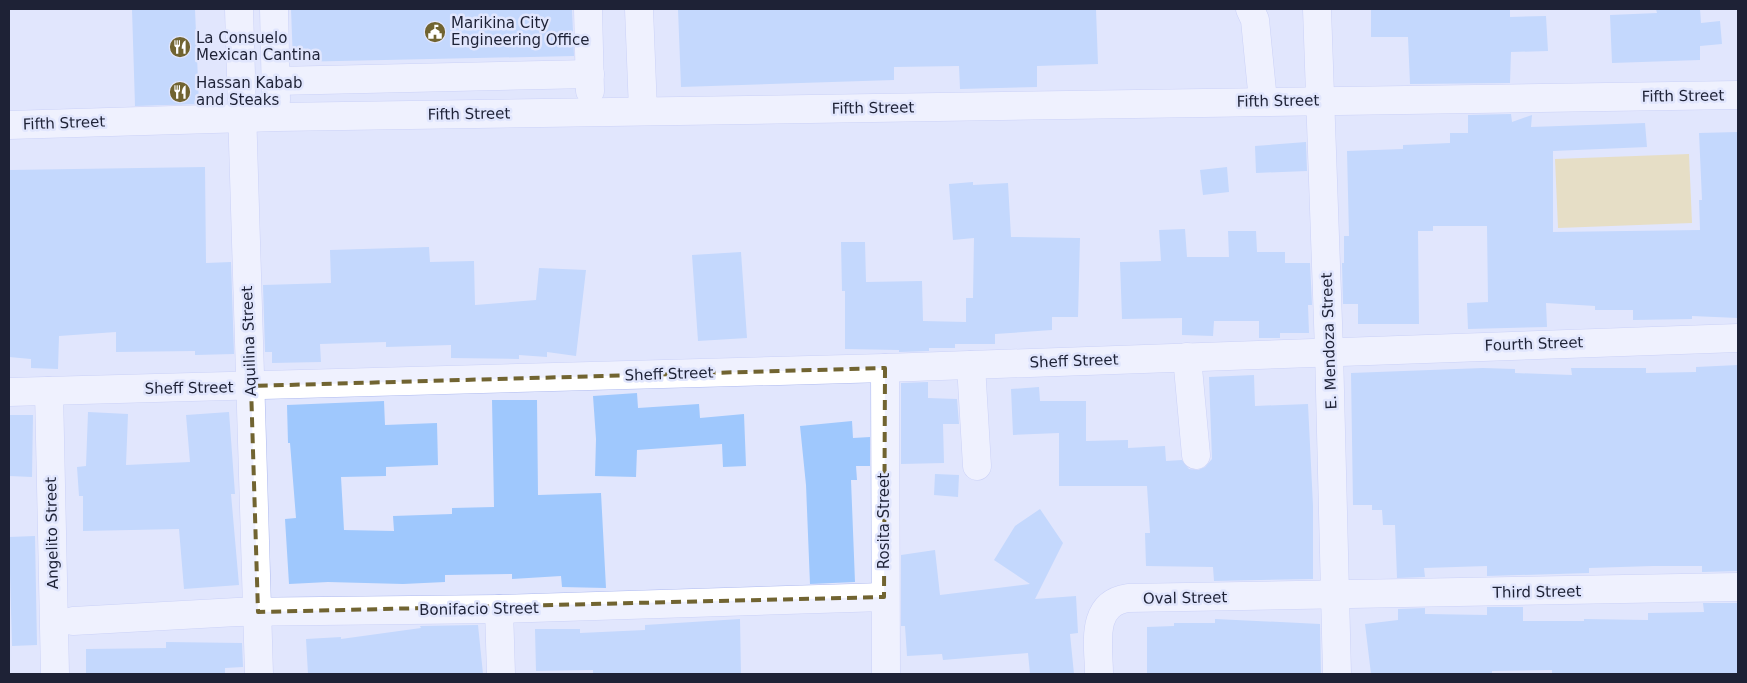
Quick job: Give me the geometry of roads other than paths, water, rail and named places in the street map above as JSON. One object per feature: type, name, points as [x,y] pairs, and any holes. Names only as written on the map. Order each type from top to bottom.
[{"type":"street","name":"Aquilina Street","points":[[239,9],[244,118],[259,674]]},
{"type":"street","points":[[274,9],[277,117]]},
{"type":"street","points":[[588,9],[591,112]]},
{"type":"street","points":[[639,9],[643,111]]},
{"type":"street","points":[[1250,9],[1255,20],[1263,101]]},
{"type":"street","name":"E. Mendoza Street","points":[[1317,9],[1329,351],[1336,596],[1336,674]]},
{"type":"street","points":[[276,81],[590,74]]},
{"type":"street","name":"Fifth Street","points":[[9,125],[277,117],[1738,95]]},
{"type":"street","name":"Fourth Street","points":[[1329,351],[1738,338]]},
{"type":"street","name":"Sheff Street","points":[[9,392],[885,368],[1329,351]]},
{"type":"street","points":[[1187,357],[1196,455]]},
{"type":"street","points":[[971,365],[977,466]]},
{"type":"street","name":"Rosita Street","points":[[885,368],[884,598],[886,674]]},
{"type":"street","name":"Angelito Street","points":[[49,391],[55,674]]},
{"type":"street","name":"Third Street","points":[[1336,596],[1738,587]]},
{"type":"street","name":"Oval Street","points":[[1099,674],[1099,620],[1104,610],[1120,599],[1336,596]]},
{"type":"street","name":"Bonifacio Street","points":[[73,621],[258,612],[499,609],[884,598]]},
{"type":"street","points":[[499,609],[501,674]]},
{"type":"place","name":"Marikina City Engineering Office","points":[[435,32]]},
{"type":"place","name":"La Consuelo Mexican Cantina","points":[[180,47]]},
{"type":"place","name":"Hassan Kabab and Steaks","points":[[180,92]]}]
